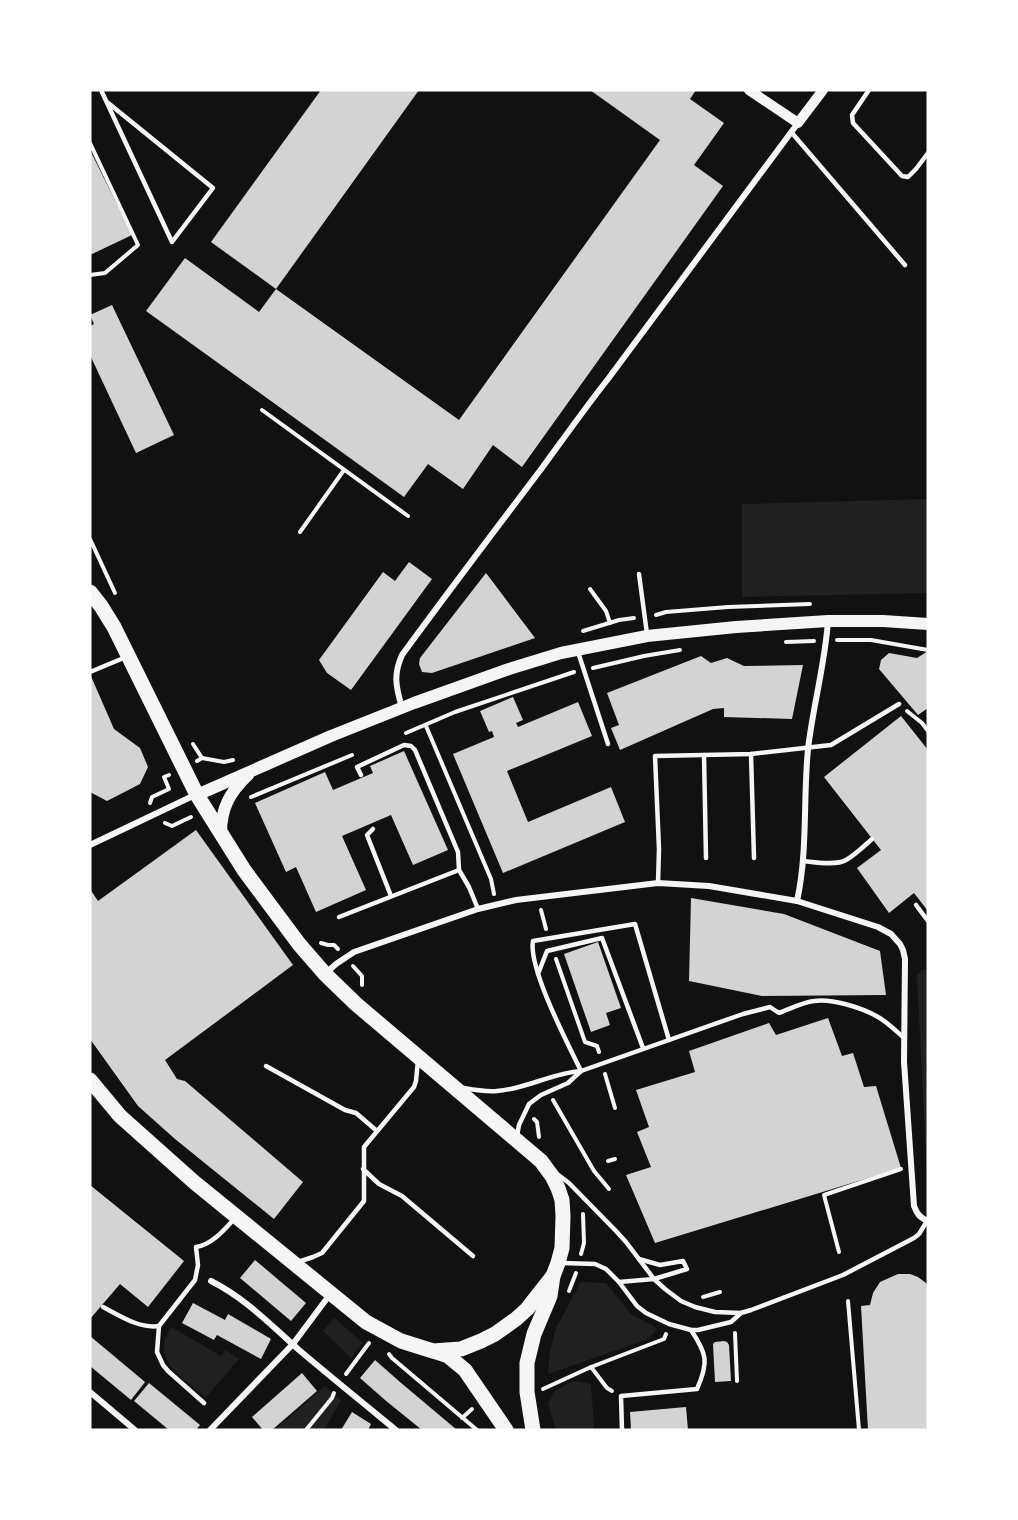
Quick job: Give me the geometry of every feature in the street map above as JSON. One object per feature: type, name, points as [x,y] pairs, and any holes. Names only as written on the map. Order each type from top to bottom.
[{"type":"main road","points":[[90,592],[110,620],[129,656],[196,795],[244,870],[300,944],[325,974],[356,1004],[516,1139],[541,1161],[552,1176],[562,1200],[562,1248],[550,1296],[534,1334],[527,1363],[527,1392],[533,1430]]},
{"type":"main road","points":[[196,795],[331,736],[402,708],[509,669],[561,653],[647,636],[736,627],[828,621],[928,624]]},
{"type":"main road","points":[[221,833],[221,819],[230,796],[253,770]]},
{"type":"main road","points":[[90,1080],[130,1125],[236,1216],[366,1322],[401,1341],[448,1356],[456,1362],[465,1370],[506,1430]]},
{"type":"main road","points":[[433,1351],[461,1349],[504,1329],[527,1309],[556,1270]]},
{"type":"street","points":[[749,90],[798,123]]},
{"type":"street","points":[[402,708],[395,678],[402,655],[823,90]]},
{"type":"street","points":[[797,901],[802,861],[808,748],[827,640],[828,621]]},
{"type":"street","points":[[90,845],[196,795]]},
{"type":"street","points":[[325,974],[354,952],[478,909],[516,900],[658,883],[709,886],[797,901],[878,927],[891,934],[903,950],[905,959],[903,1037],[914,1206],[918,1214],[928,1221]]},
{"type":"street","points":[[211,1281],[238,1296],[392,1429]]},
{"type":"street","points":[[210,1430],[293,1344],[332,1292]]},
{"type":"street","points":[[90,1392],[135,1430]]},
{"type":"lane","points":[[101,90],[172,242],[213,188],[107,102]]},
{"type":"lane","points":[[869,90],[852,115],[853,123],[902,176],[908,177],[912,174],[928,153]]},
{"type":"lane","points":[[792,133],[905,265]]},
{"type":"lane","points":[[639,574],[647,636]]},
{"type":"lane","points":[[577,650],[608,744]]},
{"type":"lane","points":[[90,672],[129,656]]},
{"type":"lane","points":[[658,883],[659,849],[655,756],[751,753],[831,745],[899,704]]},
{"type":"lane","points":[[361,775],[357,767],[404,745],[416,750],[458,852],[459,870],[478,909]]},
{"type":"lane","points":[[751,753],[754,858]]},
{"type":"lane","points":[[704,755],[706,858]]},
{"type":"lane","points":[[373,829],[367,835],[391,896]]},
{"type":"lane","points":[[802,861],[845,861],[872,839]]},
{"type":"lane","points":[[339,916],[459,870]]},
{"type":"lane","points":[[916,905],[928,921]]},
{"type":"lane","points":[[581,1071],[538,974],[531,949],[533,941],[635,924],[669,1040]]},
{"type":"lane","points":[[538,974],[547,951],[602,939],[644,1048]]},
{"type":"lane","points":[[452,1086],[483,1091],[501,1091],[565,1072],[581,1071],[743,1014],[770,1007],[779,1013],[814,1001],[833,1002],[868,1012],[879,1017],[903,1037]]},
{"type":"lane","points":[[294,1263],[322,1253],[364,1201],[364,1147],[414,1087],[418,1057]]},
{"type":"lane","points":[[266,1066],[345,1110],[356,1113],[377,1131]]},
{"type":"lane","points":[[516,1139],[519,1125],[529,1104],[541,1095],[568,1083],[581,1071]]},
{"type":"lane","points":[[541,1161],[569,1183],[616,1231],[654,1279],[675,1298],[695,1307],[715,1312],[741,1313]]},
{"type":"lane","points":[[363,1169],[379,1184],[402,1196],[473,1256]]},
{"type":"lane","points":[[204,1403],[163,1365],[158,1352],[159,1326],[194,1283],[198,1264],[196,1247],[210,1242],[236,1216]]},
{"type":"lane","points":[[556,1270],[579,1264],[595,1264],[606,1269],[637,1306],[646,1313],[669,1324],[698,1330],[731,1322],[741,1313],[843,1275],[914,1238],[928,1221]]},
{"type":"lane","points":[[619,1282],[654,1279],[687,1269],[683,1261],[660,1265],[639,1259]]},
{"type":"lane","points":[[103,1307],[134,1322],[153,1327],[159,1326]]},
{"type":"lane","points":[[622,1430],[621,1396],[697,1389],[703,1376],[705,1359],[702,1347],[691,1330]]},
{"type":"path","points":[[90,142],[138,245],[105,273],[90,274]]},
{"type":"path","points":[[261,410],[408,516]]},
{"type":"path","points":[[300,532],[344,470]]},
{"type":"path","points":[[90,539],[117,599]]},
{"type":"path","points":[[590,589],[606,611],[610,622]]},
{"type":"path","points":[[785,642],[871,640],[928,650]]},
{"type":"path","points":[[404,734],[455,712],[569,673],[687,649]]},
{"type":"path","points":[[899,704],[928,731]]},
{"type":"path","points":[[426,726],[491,879],[494,895]]},
{"type":"path","points":[[247,801],[253,795],[360,751]]},
{"type":"path","points":[[202,758],[226,762]]},
{"type":"path","points":[[152,797],[169,789],[164,777]]},
{"type":"path","points":[[172,826],[193,816]]},
{"type":"path","points":[[541,910],[549,939]]},
{"type":"path","points":[[553,949],[585,1042],[597,1046],[615,1108]]},
{"type":"path","points":[[552,1100],[594,1171],[609,1189]]},
{"type":"path","points":[[608,1161],[615,1159]]},
{"type":"path","points":[[839,1252],[824,1195],[901,1170]]},
{"type":"path","points":[[573,1285],[584,1243],[583,1214],[590,1206]]},
{"type":"path","points":[[697,1297],[720,1292]]},
{"type":"path","points":[[848,1301],[860,1430]]},
{"type":"path","points":[[527,1392],[544,1389],[591,1367],[664,1340],[669,1324]]},
{"type":"path","points":[[734,1332],[737,1381]]},
{"type":"path","points":[[385,1349],[392,1358],[477,1430]]},
{"type":"path","points":[[462,1418],[484,1398]]},
{"type":"shaded area","points":[[928,499],[928,593],[742,597],[742,504]]},
{"type":"shaded area","points":[[923,969],[928,970],[928,1196],[917,975]]},
{"type":"shaded area","points":[[581,1282],[606,1283],[631,1314],[658,1329],[646,1340],[548,1374],[550,1351],[556,1328]]},
{"type":"shaded area","points":[[334,1318],[363,1343],[351,1358],[323,1331]]},
{"type":"shaded area","points":[[171,1327],[221,1356],[225,1350],[239,1359],[206,1397],[179,1375],[166,1359],[165,1339]]},
{"type":"shaded area","points":[[573,1381],[591,1384],[594,1430],[556,1430],[548,1404],[555,1391]]},
{"type":"shaded area","points":[[325,1386],[341,1400],[324,1430],[275,1430]]},
{"type":"building","points":[[321,90],[419,90],[276,289],[211,242]]},
{"type":"building","points":[[590,90],[696,90],[690,99],[724,123],[694,165],[723,186],[522,467],[493,445],[463,489],[428,464],[404,497],[146,311],[185,258],[259,312],[276,289],[459,420],[660,140]]},
{"type":"building","points":[[90,150],[132,235],[90,255]]},
{"type":"building","points":[[112,305],[174,435],[136,453],[90,355],[90,326],[94,324],[90,315]]},
{"type":"building","points":[[409,562],[432,579],[351,690],[327,673],[319,660],[383,572],[395,581]]},
{"type":"building","points":[[486,573],[535,638],[432,673],[422,672],[419,664],[420,658]]},
{"type":"building","points":[[928,651],[928,708],[918,715],[879,669],[881,660],[889,653],[917,658]]},
{"type":"building","points":[[701,656],[711,663],[727,658],[744,666],[803,665],[792,719],[724,717],[724,708],[713,709],[620,750],[611,728],[619,725],[607,693]]},
{"type":"building","points":[[90,674],[114,729],[140,748],[148,767],[140,784],[107,801],[90,792]]},
{"type":"building","points":[[513,697],[523,720],[516,723],[518,727],[578,702],[592,736],[507,771],[528,822],[611,787],[625,822],[503,873],[453,754],[494,737],[492,731],[489,732],[480,711]]},
{"type":"building","points":[[901,716],[928,750],[928,911],[914,893],[889,913],[857,868],[881,850],[824,777]]},
{"type":"building","points":[[404,751],[448,850],[413,865],[391,815],[342,836],[366,890],[316,912],[296,867],[286,872],[255,803],[325,772],[333,790],[373,773],[370,766]]},
{"type":"building","points":[[196,830],[293,965],[165,1060],[177,1079],[185,1081],[303,1182],[274,1219],[138,1106],[90,1039],[90,889],[98,901]]},
{"type":"building","points":[[691,898],[784,914],[880,951],[886,995],[762,996],[689,981]]},
{"type":"building","points":[[598,942],[621,1008],[606,1013],[610,1025],[591,1032],[564,954]]},
{"type":"building","points":[[828,1018],[842,1056],[853,1053],[864,1087],[876,1086],[901,1168],[655,1243],[626,1175],[651,1167],[637,1132],[649,1127],[636,1090],[695,1072],[689,1051],[769,1023],[776,1035]]},
{"type":"building","points":[[90,1185],[184,1261],[148,1307],[120,1284],[90,1319]]},
{"type":"building","points":[[255,1260],[306,1303],[291,1321],[240,1278]]},
{"type":"building","points":[[898,1274],[918,1277],[928,1286],[928,1430],[868,1430],[861,1306],[870,1305],[873,1293],[880,1282]]},
{"type":"building","points":[[193,1303],[225,1320],[228,1314],[271,1339],[261,1359],[217,1335],[214,1340],[182,1323]]},
{"type":"building","points":[[90,1336],[145,1382],[131,1400],[90,1366]]},
{"type":"building","points":[[724,1341],[729,1345],[731,1381],[715,1382],[713,1344]]},
{"type":"building","points":[[375,1360],[457,1430],[422,1430],[385,1400],[360,1378]]},
{"type":"building","points":[[302,1373],[317,1391],[272,1430],[263,1430],[252,1417]]},
{"type":"building","points":[[149,1383],[200,1425],[196,1430],[169,1430],[134,1401]]},
{"type":"building","points":[[686,1407],[688,1430],[631,1430],[630,1412]]},
{"type":"building","points":[[352,1412],[371,1424],[368,1430],[341,1430]]}]
